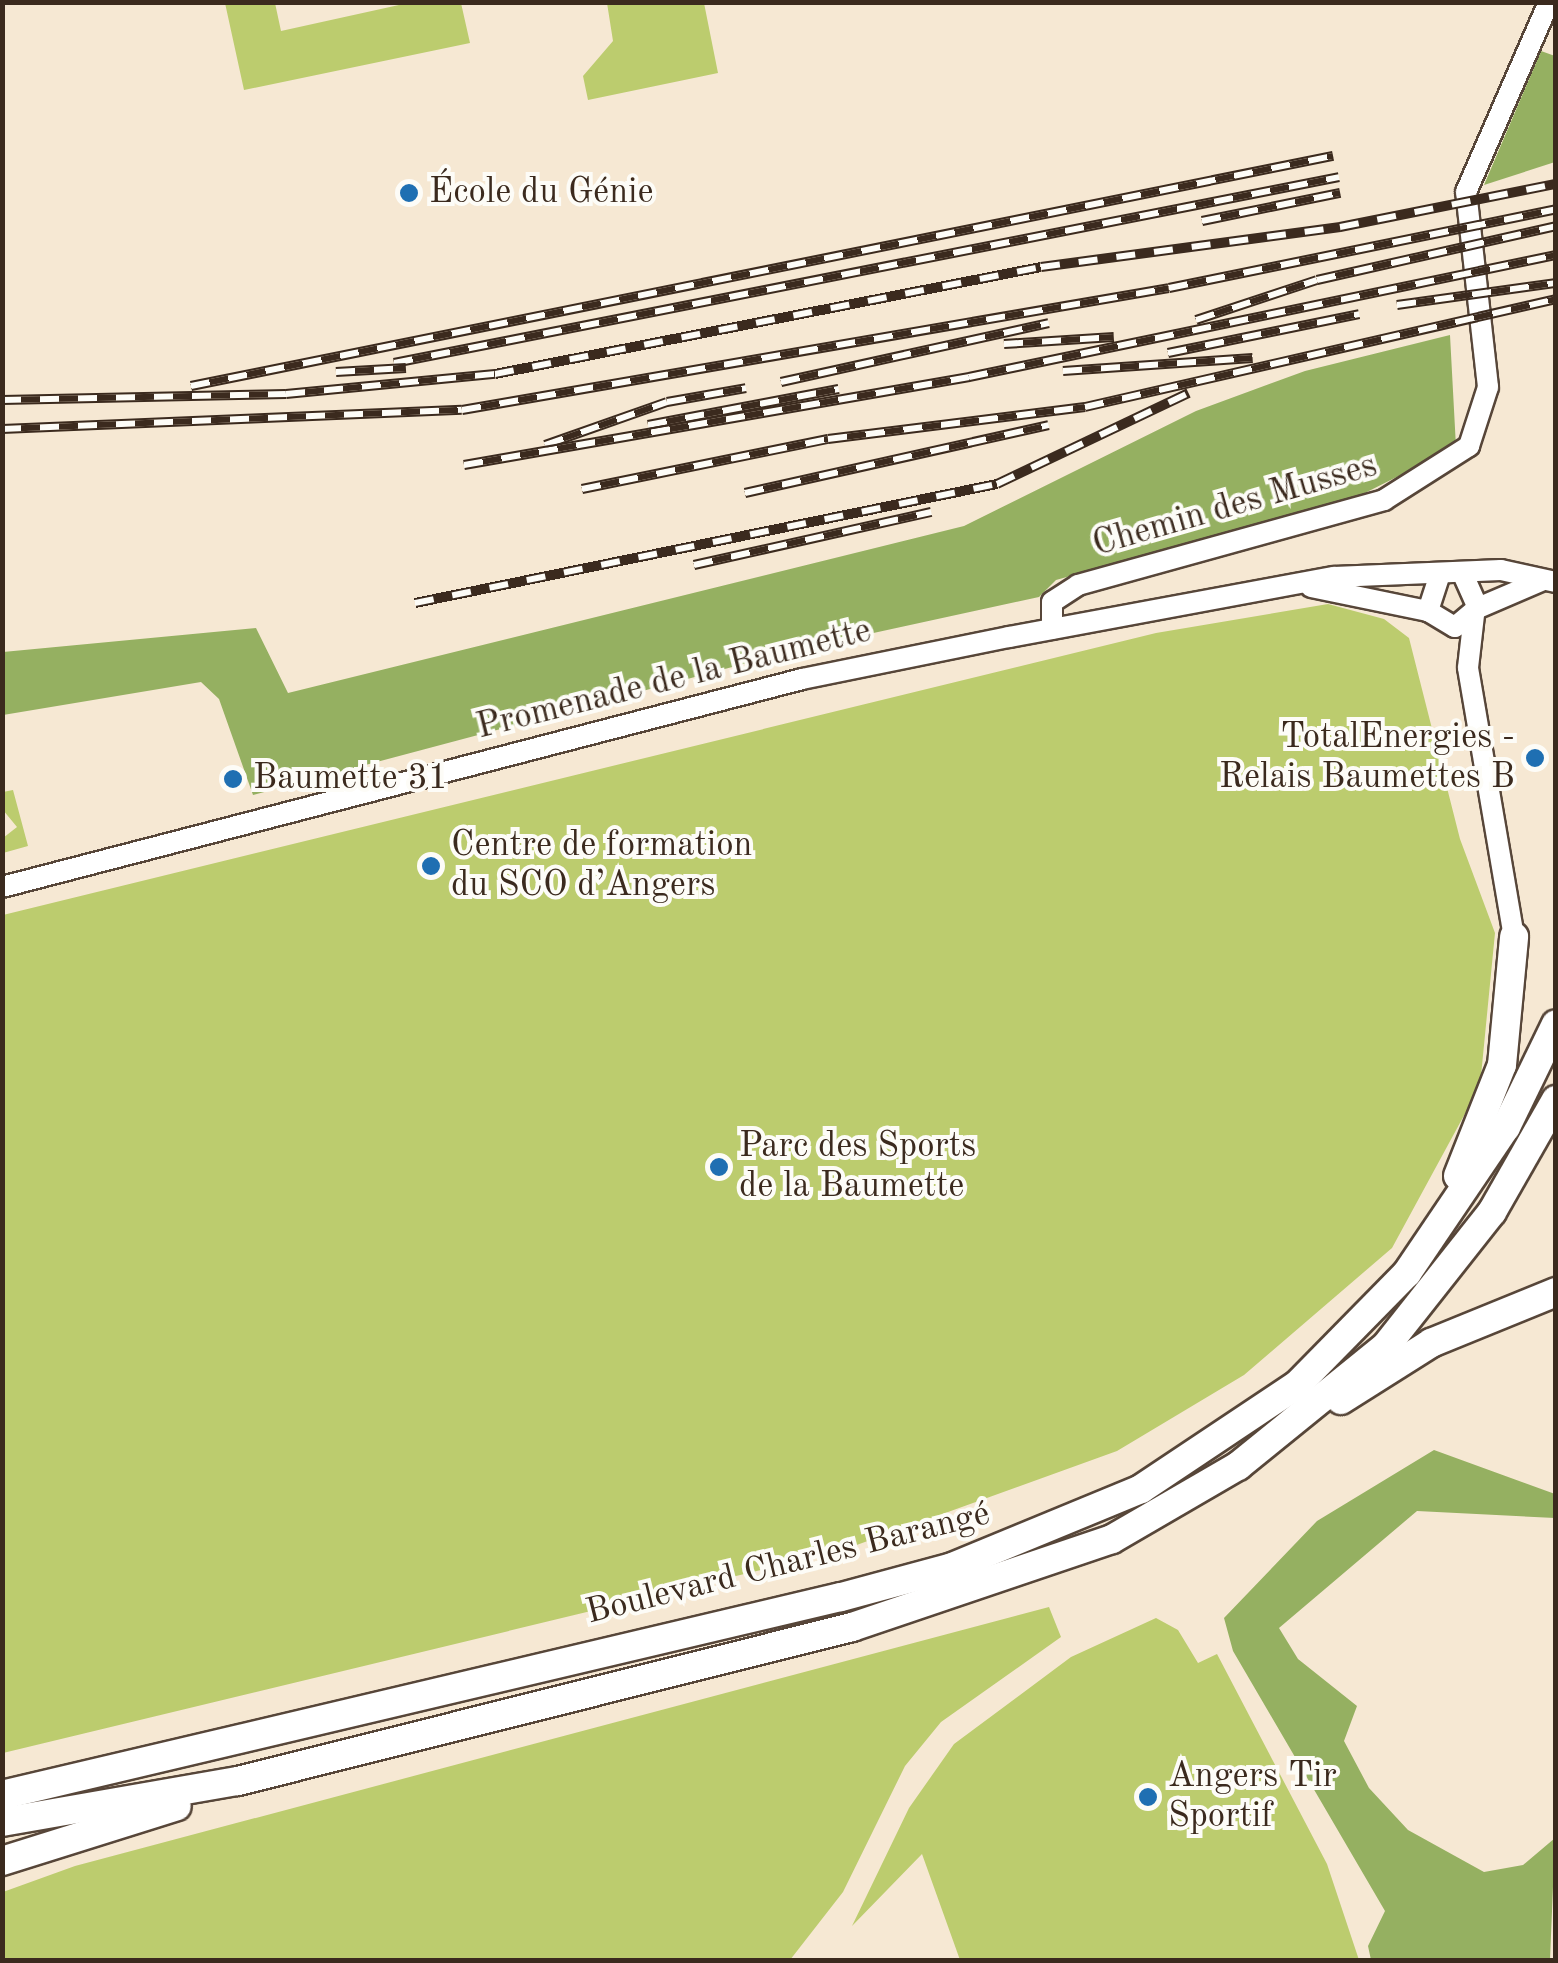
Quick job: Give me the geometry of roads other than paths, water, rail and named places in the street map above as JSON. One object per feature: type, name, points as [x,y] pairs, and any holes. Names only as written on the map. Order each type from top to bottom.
[{"type":"highway","points":[[1450,1215],[1502,1065],[1514,937]]},
{"type":"highway","name":"Boulevard Charles Barangé","points":[[2,1795],[840,1597],[1032,1538],[1140,1490],[1297,1385],[1408,1273],[1450,1215],[1556,1024]]},
{"type":"highway","name":"Boulevard Charles Barangé","points":[[2,1822],[238,1781],[1003,1582],[1158,1516],[1325,1403],[1442,1280],[1556,1100]]},
{"type":"highway","points":[[1325,1403],[1354,1397],[1431,1343],[1556,1292]]},
{"type":"highway","points":[[2,1861],[238,1781]]},
{"type":"street","name":"Chemin des Musses","points":[[1052,629],[1052,602],[1078,585],[1384,500],[1469,446],[1488,387],[1466,192],[1550,2]]},
{"type":"street","name":"Promenade de la Baumette","points":[[2,887],[802,679],[1052,629],[1311,587],[1334,577],[1464,576],[1501,570],[1548,581]]},
{"type":"street","points":[[1464,576],[1476,612],[1468,668],[1514,937]]},
{"type":"street","points":[[1439,577],[1434,618],[1468,668]]},
{"type":"street","name":"Promenade de la Baumette","points":[[1311,587],[1434,618],[1476,612],[1548,581]]},
{"type":"railway","points":[[191,386],[1333,156]]},
{"type":"railway","points":[[394,363],[1339,177]]},
{"type":"railway","points":[[2,400],[286,394],[495,374],[1041,267],[1340,227],[1556,184]]},
{"type":"railway","points":[[1202,221],[1340,193]]},
{"type":"railway","points":[[2,429],[462,410],[1169,288],[1556,209]]},
{"type":"railway","points":[[1196,320],[1317,280],[1556,226]]},
{"type":"railway","points":[[464,465],[969,377],[1556,255]]},
{"type":"railway","points":[[1397,305],[1556,283]]},
{"type":"railway","points":[[582,489],[828,439],[1085,407],[1556,299]]},
{"type":"railway","points":[[1168,353],[1359,314]]},
{"type":"railway","points":[[781,382],[1049,323]]},
{"type":"railway","points":[[1004,344],[1114,337]]},
{"type":"railway","points":[[1063,371],[1253,358]]},
{"type":"railway","points":[[336,372],[406,368]]},
{"type":"railway","points":[[545,445],[667,402],[746,388]]},
{"type":"railway","points":[[648,425],[839,389]]},
{"type":"railway","points":[[415,603],[997,484],[1189,393]]},
{"type":"railway","points":[[745,493],[1048,425]]},
{"type":"railway","points":[[694,565],[931,512]]},
{"type":"place","name":"École du Génie","points":[[409,193]]},
{"type":"place","name":"TotalEnergies - Relais Baumettes B","points":[[1535,758]]},
{"type":"place","name":"Baumette 31","points":[[233,779]]},
{"type":"place","name":"Centre de formation du SCO d’Angers","points":[[431,866]]},
{"type":"place","name":"Parc des Sports de la Baumette","points":[[719,1167]]},
{"type":"place","name":"Angers Tir Sportif","points":[[1148,1797]]}]
